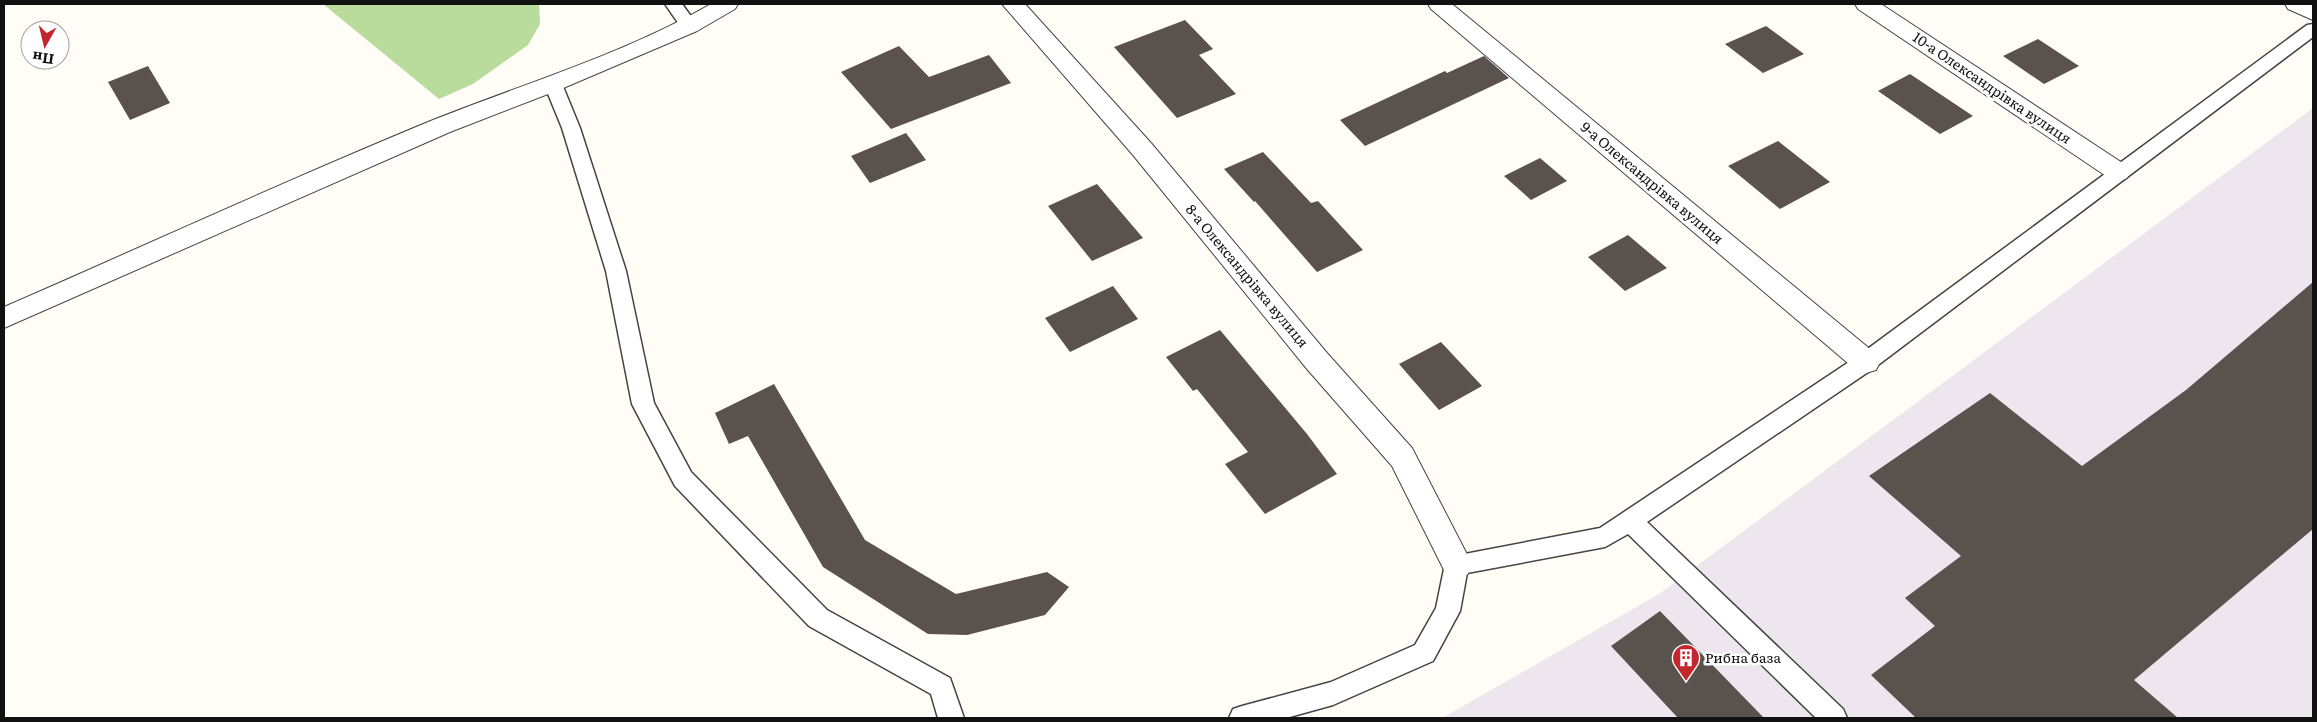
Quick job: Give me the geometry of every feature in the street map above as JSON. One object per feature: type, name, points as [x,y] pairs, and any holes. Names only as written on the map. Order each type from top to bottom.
[{"type":"street","points":[[4,318],[442,126],[553,84],[688,26],[727,4]]},
{"type":"street","name":"8-а Олександрівка вулиця","points":[[1013,4],[1142,149],[1317,361],[1402,458],[1457,564]]},
{"type":"street","name":"9-а Олександрівка вулиця","points":[[1439,4],[1866,362]]},
{"type":"street","name":"10-а Олександрівка вулиця","points":[[1866,4],[2118,172]]},
{"type":"street","points":[[2296,4],[2313,13]]},
{"type":"lane","points":[[672,4],[688,26]]},
{"type":"lane","points":[[1242,718],[1333,693],[1424,653],[1448,611],[1457,564],[1605,538],[1866,362],[2118,172],[2313,29]]},
{"type":"lane","points":[[553,84],[571,128],[616,271],[643,404],[683,479],[818,618],[941,686],[951,718]]},
{"type":"lane","points":[[1630,521],[1834,718]]},
{"type":"shaded area","points":[[2313,108],[2313,718],[1442,718],[1659,594]]},
{"type":"green space","points":[[323,4],[539,4],[540,24],[528,45],[473,84],[439,99]]},
{"type":"building","points":[[1185,20],[1213,49],[1199,55],[1236,94],[1177,118],[1114,47]]},
{"type":"building","points":[[1766,26],[1804,54],[1763,73],[1725,44]]},
{"type":"building","points":[[2038,39],[2079,66],[2044,84],[2003,56]]},
{"type":"building","points":[[899,46],[929,77],[989,55],[1011,83],[891,129],[841,72]]},
{"type":"building","points":[[1484,56],[1509,78],[1365,146],[1340,120],[1445,71],[1447,73]]},
{"type":"building","points":[[148,66],[170,103],[130,120],[108,82]]},
{"type":"building","points":[[1910,74],[1973,116],[1940,134],[1878,91]]},
{"type":"building","points":[[906,133],[926,160],[870,183],[851,156]]},
{"type":"building","points":[[1778,141],[1830,182],[1780,209],[1728,166]]},
{"type":"building","points":[[1263,152],[1311,203],[1318,201],[1363,250],[1317,272],[1255,201],[1224,169]]},
{"type":"building","points":[[1540,158],[1567,181],[1531,200],[1504,176]]},
{"type":"building","points":[[1097,184],[1143,238],[1092,261],[1048,206]]},
{"type":"building","points":[[1628,235],[1667,268],[1625,291],[1588,257]]},
{"type":"building","points":[[2313,282],[2313,529],[2134,680],[2178,718],[1916,718],[1871,675],[1935,626],[1905,598],[1961,556],[1869,476],[1990,393],[2082,466],[2186,390]]},
{"type":"building","points":[[1113,286],[1138,319],[1070,352],[1045,318]]},
{"type":"building","points":[[1220,330],[1307,434],[1337,474],[1265,514],[1225,464],[1248,452],[1197,389],[1193,391],[1166,357]]},
{"type":"building","points":[[1441,342],[1482,386],[1439,410],[1399,364]]},
{"type":"building","points":[[774,384],[865,540],[956,594],[1047,572],[1069,587],[1045,615],[967,635],[928,634],[823,567],[748,436],[729,444],[715,413]]},
{"type":"building","name":"Рибна база","points":[[1660,611],[1764,718],[1678,718],[1611,646]]},
{"type":"place","name":"Рибна база","points":[[1686,682]]}]
